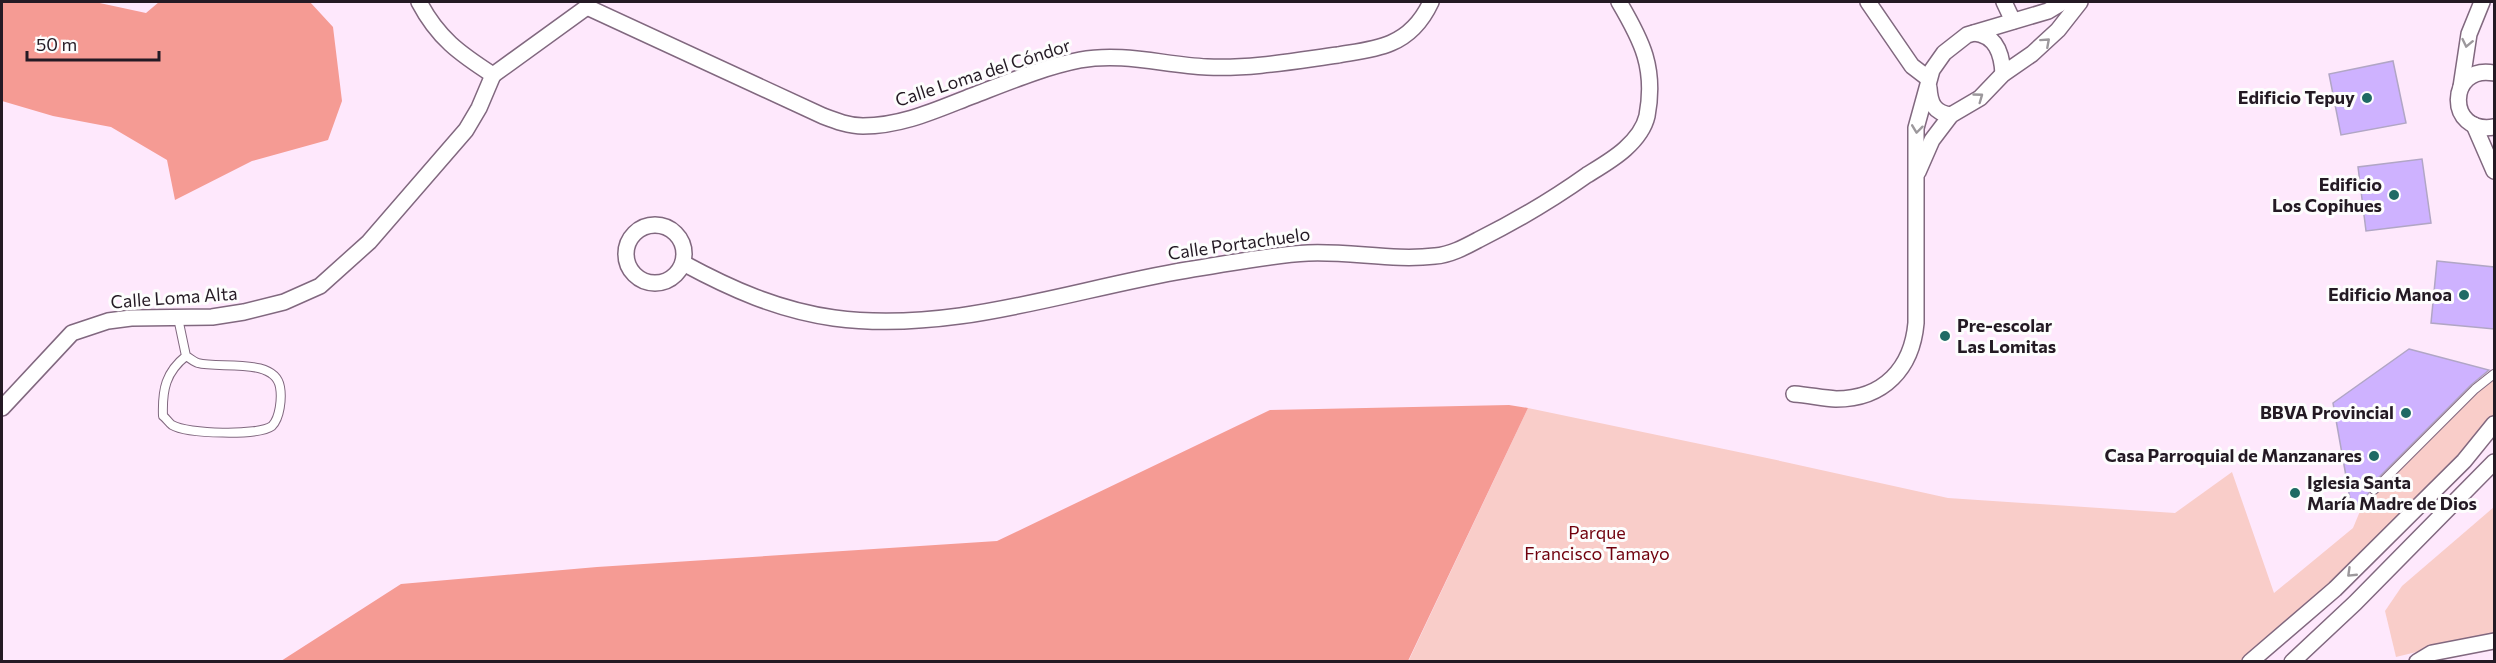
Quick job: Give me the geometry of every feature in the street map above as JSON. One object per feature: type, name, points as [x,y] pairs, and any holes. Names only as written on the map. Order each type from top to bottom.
[{"type":"street","points":[[419,2],[428,19],[444,39],[460,54],[493,75]]},
{"type":"street","name":"Calle Loma del Cóndor","points":[[493,75],[587,4],[823,116],[843,123],[862,126],[900,122],[931,113],[972,96],[1080,60],[1138,58],[1206,67],[1246,67],[1366,50],[1391,43],[1409,32],[1424,16],[1431,2]]},
{"type":"street","name":"Calle Portachuelo","points":[[683,263],[729,288],[776,306],[834,318],[875,320],[960,315],[1026,304],[1118,282],[1306,253],[1436,256],[1459,249],[1544,205],[1625,149],[1641,132],[1647,116],[1649,82],[1647,58],[1639,34],[1619,2]]},
{"type":"street","points":[[1868,2],[1912,66],[1929,79]]},
{"type":"street","points":[[2004,2],[2013,21]]},
{"type":"street","points":[[1794,394],[1834,399],[1863,395],[1892,379],[1906,363],[1914,344],[1916,322],[1916,128],[1929,79],[1944,53],[1961,39],[2048,11],[2063,2]]},
{"type":"street","points":[[1915,180],[1932,140],[1951,115],[1980,98],[2003,74],[2032,54],[2058,30],[2080,2]]},
{"type":"street","points":[[2482,2],[2469,34],[2458,105],[2461,113],[2474,125],[2481,128],[2494,127]]},
{"type":"street","points":[[1974,33],[1989,37],[1994,43],[2001,56],[2003,74]]},
{"type":"street","points":[[2461,87],[2476,73],[2494,73]]},
{"type":"street","name":"Calle Loma Alta","points":[[2,408],[72,333],[108,321],[131,318],[212,317],[244,312],[284,302],[320,286],[369,242],[466,130],[479,108],[493,75]]},
{"type":"street","points":[[1929,79],[1929,95],[1933,106],[1940,113],[1951,115]]},
{"type":"street","points":[[2474,125],[2494,171]]},
{"type":"street","points":[[2250,662],[2351,573],[2464,461],[2494,424]]},
{"type":"street","points":[[2292,662],[2355,603],[2494,462]]},
{"type":"street","points":[[2417,662],[2432,653],[2494,641]]},
{"type":"lane","points":[[178,318],[186,356],[196,363],[261,368],[273,374],[280,386],[279,417],[271,427],[255,432],[193,431],[173,425],[163,416],[166,379],[174,366],[186,356]]},
{"type":"lane","points":[[2374,490],[2475,389],[2494,374]]},
{"type":"green space","name":"Parque Francisco Tamayo","points":[[2494,379],[2494,438],[2253,661],[1408,662],[1528,408],[1948,498],[2175,513],[2232,472],[2274,593],[2353,528],[2363,504],[2477,391]]},
{"type":"green space","points":[[2494,507],[2494,633],[2396,657],[2385,611],[2402,586]]},
{"type":"shaded area","points":[[2,2],[95,2],[146,13],[159,2],[310,2],[333,27],[342,101],[328,140],[252,161],[175,200],[167,160],[111,127],[53,116],[2,101]]},
{"type":"shaded area","points":[[1509,405],[1528,408],[1408,661],[281,661],[401,584],[597,567],[997,541],[1270,410]]},
{"type":"building","name":"Edificio Tepuy","points":[[2393,61],[2406,123],[2341,135],[2329,74]]},
{"type":"building","name":"Edificio Los Copihues","points":[[2422,159],[2431,223],[2366,231],[2358,167]]},
{"type":"building","name":"Edificio Manoa","points":[[2437,261],[2494,267],[2494,329],[2431,323]]},
{"type":"building","name":"Casa Parroquial de Manzanares","points":[[2409,349],[2489,370],[2471,385],[2370,486],[2369,493],[2352,510],[2333,403]]},
{"type":"place","name":"Edificio Tepuy","points":[[2367,98]]},
{"type":"place","name":"Edificio Los Copihues","points":[[2394,195]]},
{"type":"place","name":"Edificio Manoa","points":[[2464,295]]},
{"type":"place","name":"Pre-escolar Las Lomitas","points":[[1945,336]]},
{"type":"place","name":"BBVA Provincial","points":[[2406,413]]},
{"type":"place","name":"Casa Parroquial de Manzanares","points":[[2374,456]]},
{"type":"place","name":"Iglesia Santa María Madre de Dios","points":[[2295,493]]}]
